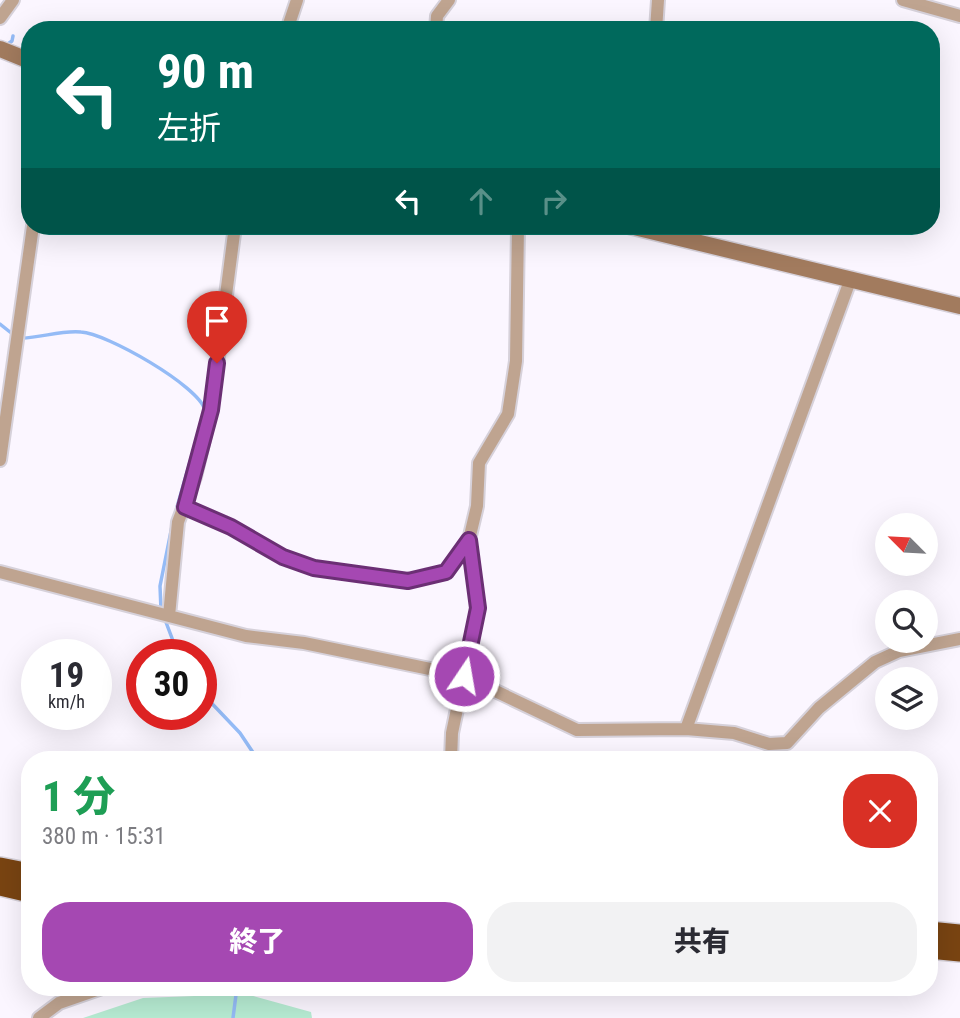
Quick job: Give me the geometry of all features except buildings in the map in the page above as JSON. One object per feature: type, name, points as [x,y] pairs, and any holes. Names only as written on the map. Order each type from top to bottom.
[{"type":"highway","points":[[0,868],[21,872]]},
{"type":"highway","points":[[0,885],[21,890]]},
{"type":"highway","points":[[938,933],[960,935]]},
{"type":"highway","points":[[938,949],[960,951]]},
{"type":"street","points":[[0,18],[13,0]]},
{"type":"street","points":[[290,21],[297,0]]},
{"type":"street","points":[[437,21],[437,16],[449,0]]},
{"type":"street","points":[[656,21],[657,0]]},
{"type":"street","points":[[903,0],[943,5],[960,16]]},
{"type":"street","points":[[4,51],[21,58]]},
{"type":"street","points":[[0,460],[32,235]]},
{"type":"street","points":[[169,616],[178,522],[185,507],[211,410],[234,235]]},
{"type":"street","points":[[451,751],[452,733],[478,608],[469,540],[477,506],[479,463],[508,414],[516,361],[518,235]]},
{"type":"street","points":[[668,235],[960,306]]},
{"type":"street","points":[[686,729],[851,278]]},
{"type":"street","points":[[185,507],[231,527],[283,557],[314,568],[408,581],[446,572],[469,540]]},
{"type":"street","points":[[0,572],[246,636],[303,643],[464,676],[577,730],[686,729],[734,733],[769,744],[786,743],[820,708],[875,662],[899,651],[960,639]]},
{"type":"street","points":[[39,1018],[59,1003],[80,996]]},
{"type":"green space","points":[[253,996],[311,1012],[312,1018],[83,1018],[143,998]]},
{"type":"waterway","points":[[5,46],[12,41],[13,36]]},
{"type":"waterway","points":[[0,324],[15,336]]},
{"type":"waterway","points":[[22,338],[74,332],[93,335],[150,362],[187,388],[199,400],[205,410],[177,507]]},
{"type":"waterway","points":[[161,610],[160,586],[173,521]]},
{"type":"waterway","points":[[164,617],[172,639]]},
{"type":"waterway","points":[[217,709],[240,733],[252,751]]},
{"type":"waterway","points":[[233,1018],[236,996]]},
{"type":"route","points":[[217,363],[211,410],[185,507],[231,527],[283,557],[314,568],[408,581],[446,572],[469,540],[478,608],[464,676]]}]
